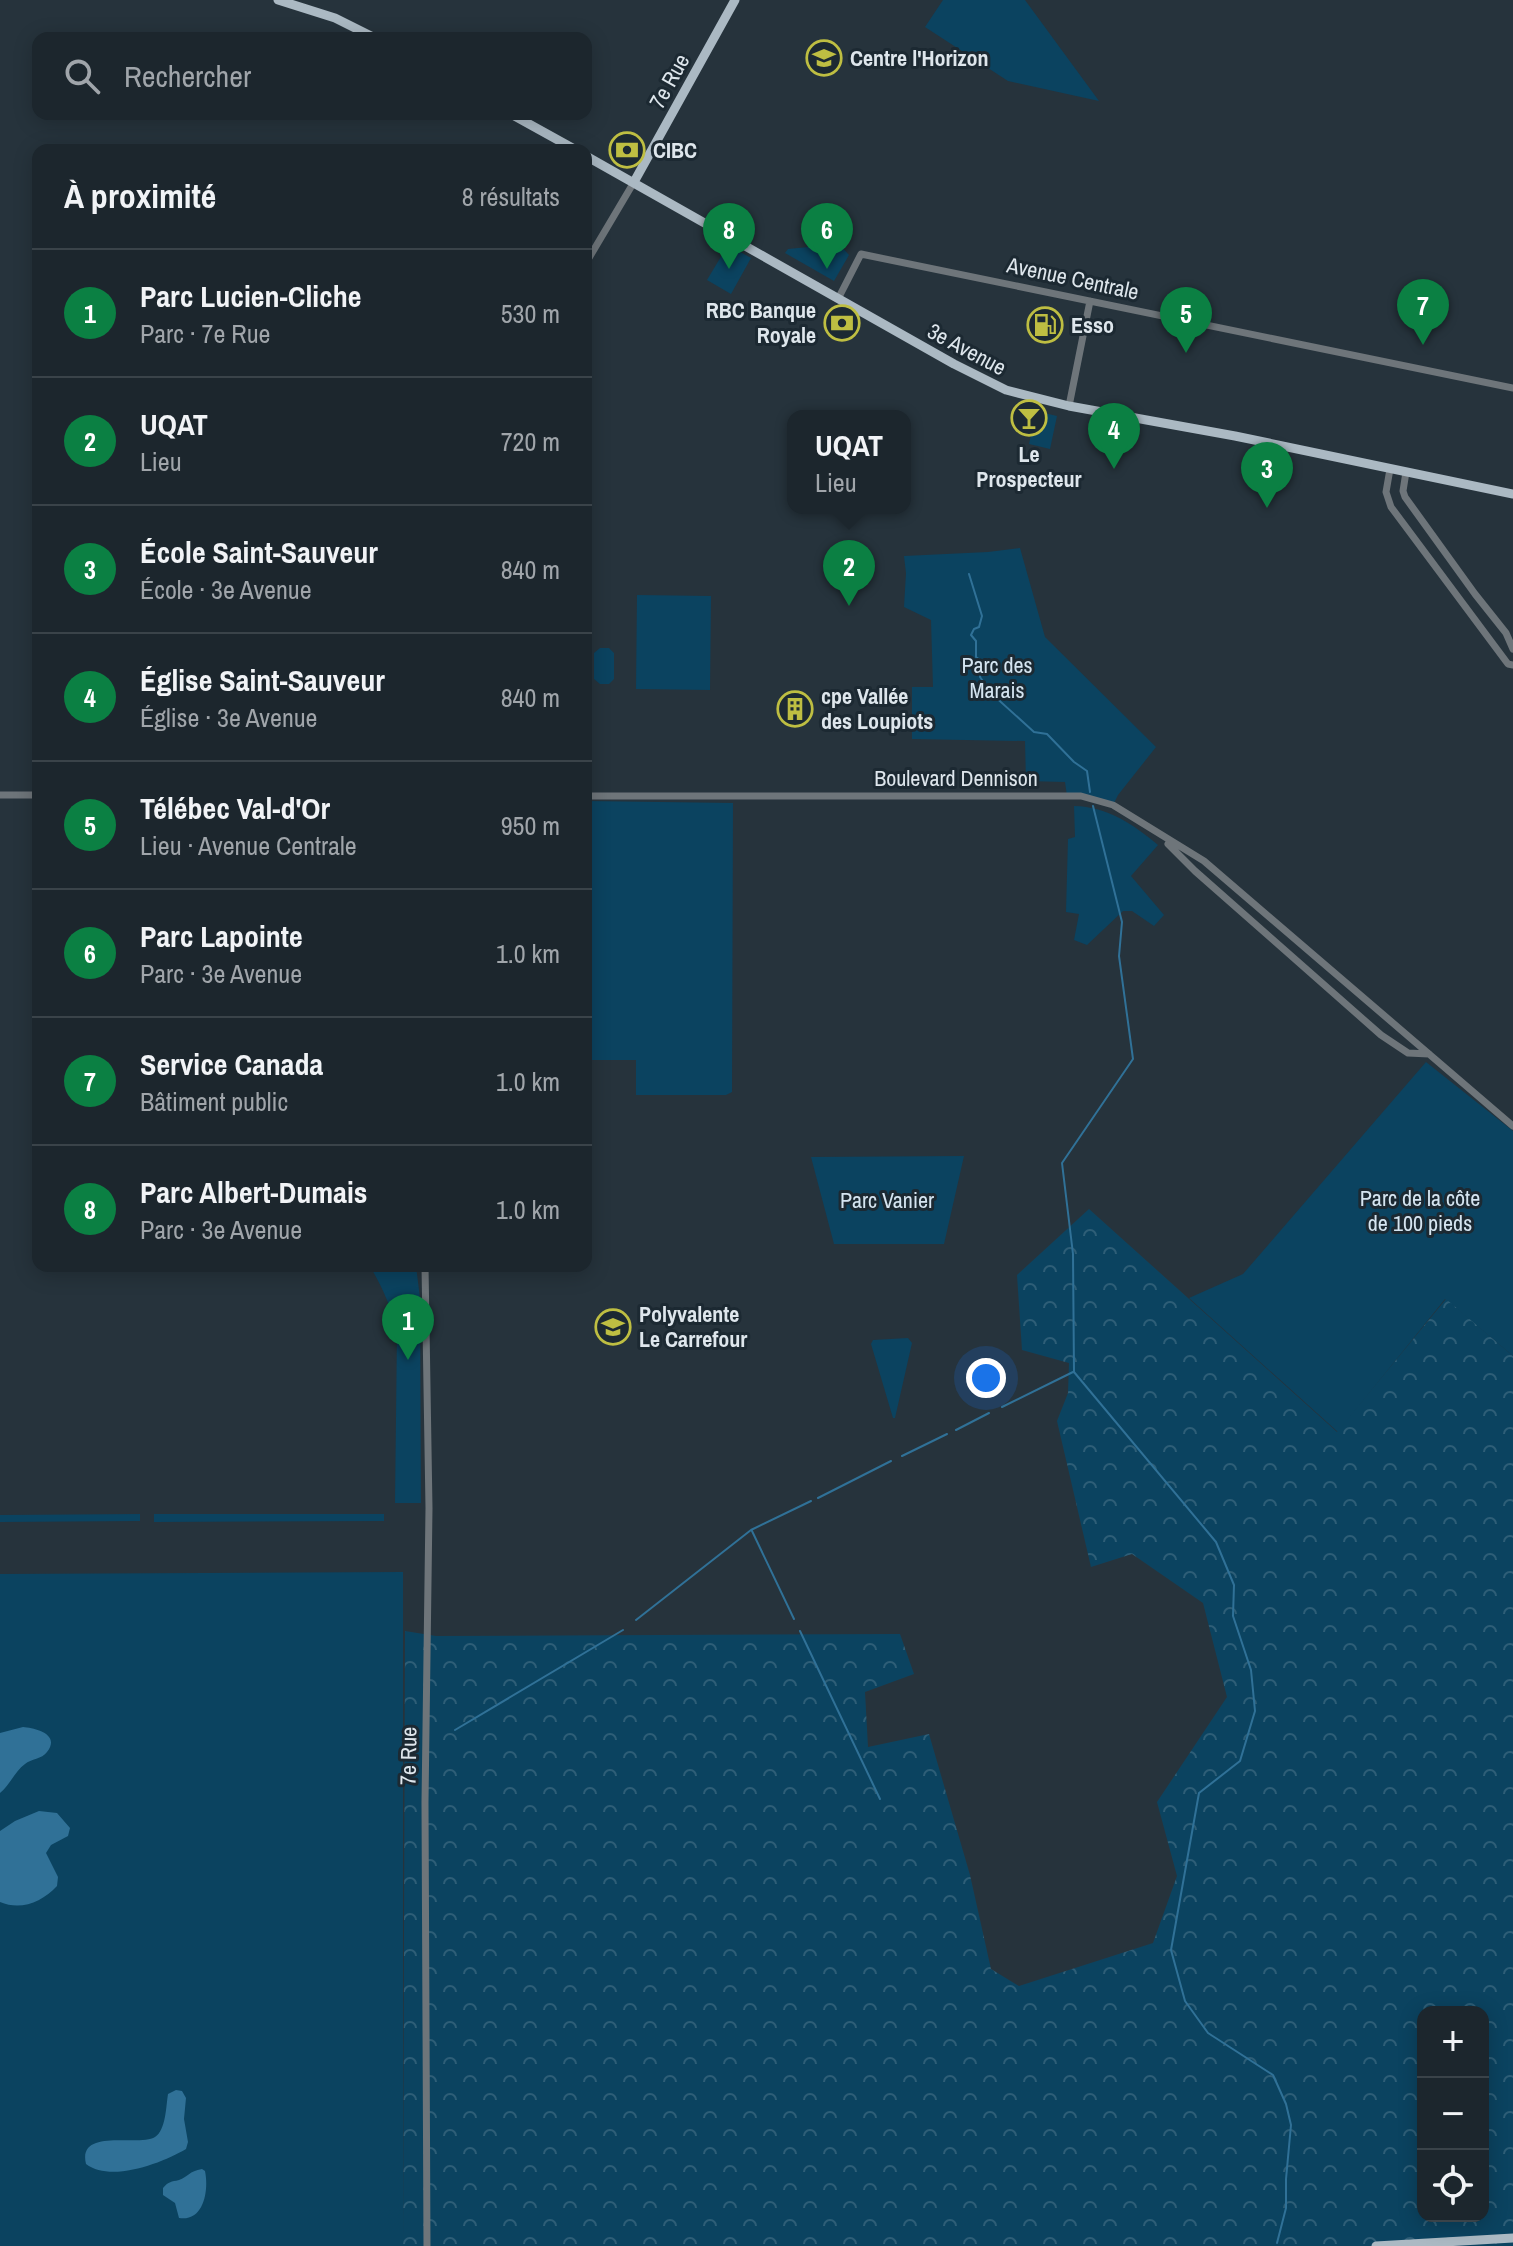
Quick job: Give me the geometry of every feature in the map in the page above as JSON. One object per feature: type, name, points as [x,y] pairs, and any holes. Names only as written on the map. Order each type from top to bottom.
[{"type":"main road","points":[[278,0],[335,18],[363,32]]},
{"type":"main road","name":"7e Rue","points":[[634,182],[735,0]]},
{"type":"main road","points":[[522,120],[565,144]]},
{"type":"main road","name":"3e Avenue","points":[[592,159],[995,385],[1069,406],[1235,436],[1513,494]]},
{"type":"main road","points":[[1376,2246],[1513,2238]]},
{"type":"street","name":"7e Rue","points":[[592,253],[634,182]]},
{"type":"street","name":"Avenue Centrale","points":[[838,299],[861,254],[1513,388]]},
{"type":"street","points":[[1069,406],[1090,301]]},
{"type":"street","points":[[1390,469],[1386,492],[1391,507],[1508,664],[1513,665]]},
{"type":"street","points":[[1406,472],[1405,497],[1506,633],[1513,649]]},
{"type":"street","points":[[0,795],[32,795]]},
{"type":"street","name":"Boulevard Dennison","points":[[592,796],[1081,796],[1113,805],[1204,861],[1513,1126]]},
{"type":"street","name":"Boulevard Dennison","points":[[1161,836],[1195,871],[1381,1035],[1408,1053],[1429,1054]]},
{"type":"street","name":"7e Rue","points":[[425,1272],[429,1508],[425,1802],[427,2246]]},
{"type":"green space","points":[[943,0],[1025,0],[1099,101],[1008,81],[925,27]]},
{"type":"green space","points":[[839,244],[849,255],[834,281],[785,253],[788,249]]},
{"type":"green space","points":[[728,245],[751,258],[731,294],[707,280]]},
{"type":"green space","points":[[1036,411],[1057,416],[1050,449],[1029,444]]},
{"type":"green space","name":"Parc des Marais","points":[[1020,548],[1045,637],[1156,747],[1113,805],[1067,796],[1065,782],[1026,781],[1025,741],[912,739],[912,687],[933,687],[931,620],[904,607],[904,556]]},
{"type":"green space","points":[[637,595],[711,596],[710,690],[636,689]]},
{"type":"green space","points":[[600,648],[609,648],[614,653],[614,679],[609,684],[600,684],[594,679],[594,653]]},
{"type":"green space","points":[[592,801],[733,803],[732,1092],[726,1095],[636,1095],[636,1060],[592,1060]]},
{"type":"green space","points":[[1074,806],[1119,818],[1158,845],[1131,876],[1164,915],[1154,926],[1132,911],[1123,911],[1087,945],[1074,940],[1079,914],[1066,912],[1068,839],[1075,837]]},
{"type":"green space","name":"Parc de la côte de 100 pieds","points":[[1426,1062],[1513,1131],[1513,1356],[1445,1299],[1338,1432],[1189,1298],[1243,1274]]},
{"type":"green space","name":"Parc Vanier","points":[[964,1156],[944,1244],[834,1244],[811,1157]]},
{"type":"green space","points":[[1089,1209],[1337,1432],[1446,1299],[1513,1356],[1513,2246],[403,2246],[405,1631],[436,1636],[900,1634],[914,1674],[865,1692],[868,1747],[929,1734],[970,1875],[991,1969],[1019,1986],[1153,1943],[1177,1876],[1157,1802],[1227,1697],[1203,1603],[1132,1554],[1091,1567],[1057,1421],[1068,1393],[1069,1363],[1022,1350],[1017,1275]]},
{"type":"green space","points":[[373,1272],[417,1272],[420,1298],[421,1503],[395,1503],[397,1332],[386,1298]]},
{"type":"green space","points":[[908,1338],[912,1343],[893,1418],[871,1344],[873,1340]]},
{"type":"green space","points":[[140,1514],[140,1521],[0,1522],[0,1515]]},
{"type":"green space","points":[[154,1514],[384,1514],[384,1521],[154,1522]]},
{"type":"green space","points":[[403,1572],[403,2246],[0,2246],[0,1574]]},
{"type":"shaded area","points":[[23,1727],[45,1733],[51,1741],[50,1746],[45,1754],[21,1767],[0,1793],[0,1733]]},
{"type":"shaded area","points":[[39,1811],[57,1813],[70,1828],[68,1836],[51,1845],[46,1853],[58,1877],[57,1886],[45,1897],[31,1903],[16,1906],[0,1902],[0,1831]]},
{"type":"shaded area","points":[[182,2091],[186,2098],[186,2149],[136,2169],[109,2172],[86,2164],[86,2153],[91,2146],[100,2142],[147,2140],[159,2134],[168,2094]]},
{"type":"shaded area","points":[[202,2169],[206,2179],[203,2203],[194,2215],[179,2218],[175,2203],[163,2195],[163,2188]]},
{"type":"waterway","points":[[969,574],[982,616],[979,627],[971,635],[976,641],[976,657],[984,663],[980,677],[992,694],[1034,732],[1047,734],[1087,771],[1090,792]]},
{"type":"waterway","points":[[1093,806],[1122,922],[1119,956],[1133,1059],[1062,1163],[1073,1254],[1074,1372],[1216,1542],[1234,1585],[1233,1616],[1251,1670],[1255,1711],[1240,1761],[1199,1793],[1171,1950],[1185,2001],[1208,2033],[1273,2075],[1286,2104],[1291,2125],[1286,2208],[1277,2243]]},
{"type":"waterway","points":[[1002,1407],[1073,1372]]},
{"type":"waterway","points":[[956,1430],[989,1413]]},
{"type":"waterway","points":[[902,1456],[947,1434]]},
{"type":"waterway","points":[[818,1498],[891,1461]]},
{"type":"waterway","points":[[636,1620],[751,1530],[811,1501]]},
{"type":"waterway","points":[[752,1531],[794,1619]]},
{"type":"waterway","points":[[455,1730],[623,1630]]},
{"type":"waterway","points":[[800,1631],[880,1799]]},
{"type":"place","name":"Centre l'Horizon","points":[[824,58]]},
{"type":"place","name":"CIBC","points":[[627,150]]},
{"type":"place","name":"Parc Albert-Dumais","points":[[729,269]]},
{"type":"place","name":"Parc Lapointe","points":[[827,269]]},
{"type":"place","name":"RBC Banque Royale","points":[[842,323]]},
{"type":"place","name":"Esso","points":[[1045,325]]},
{"type":"place","name":"Service Canada","points":[[1423,345]]},
{"type":"place","name":"Télébec Val-d'Or","points":[[1186,353]]},
{"type":"place","name":"Le Prospecteur","points":[[1029,418]]},
{"type":"place","name":"Église Saint-Sauveur","points":[[1114,469]]},
{"type":"place","name":"École Saint-Sauveur","points":[[1267,508]]},
{"type":"place","name":"UQAT","points":[[849,606]]},
{"type":"place","name":"cpe Vallée des Loupiots","points":[[795,709]]},
{"type":"place","name":"Polyvalente Le Carrefour","points":[[613,1327]]},
{"type":"place","name":"Parc Lucien-Cliche","points":[[408,1360]]}]
